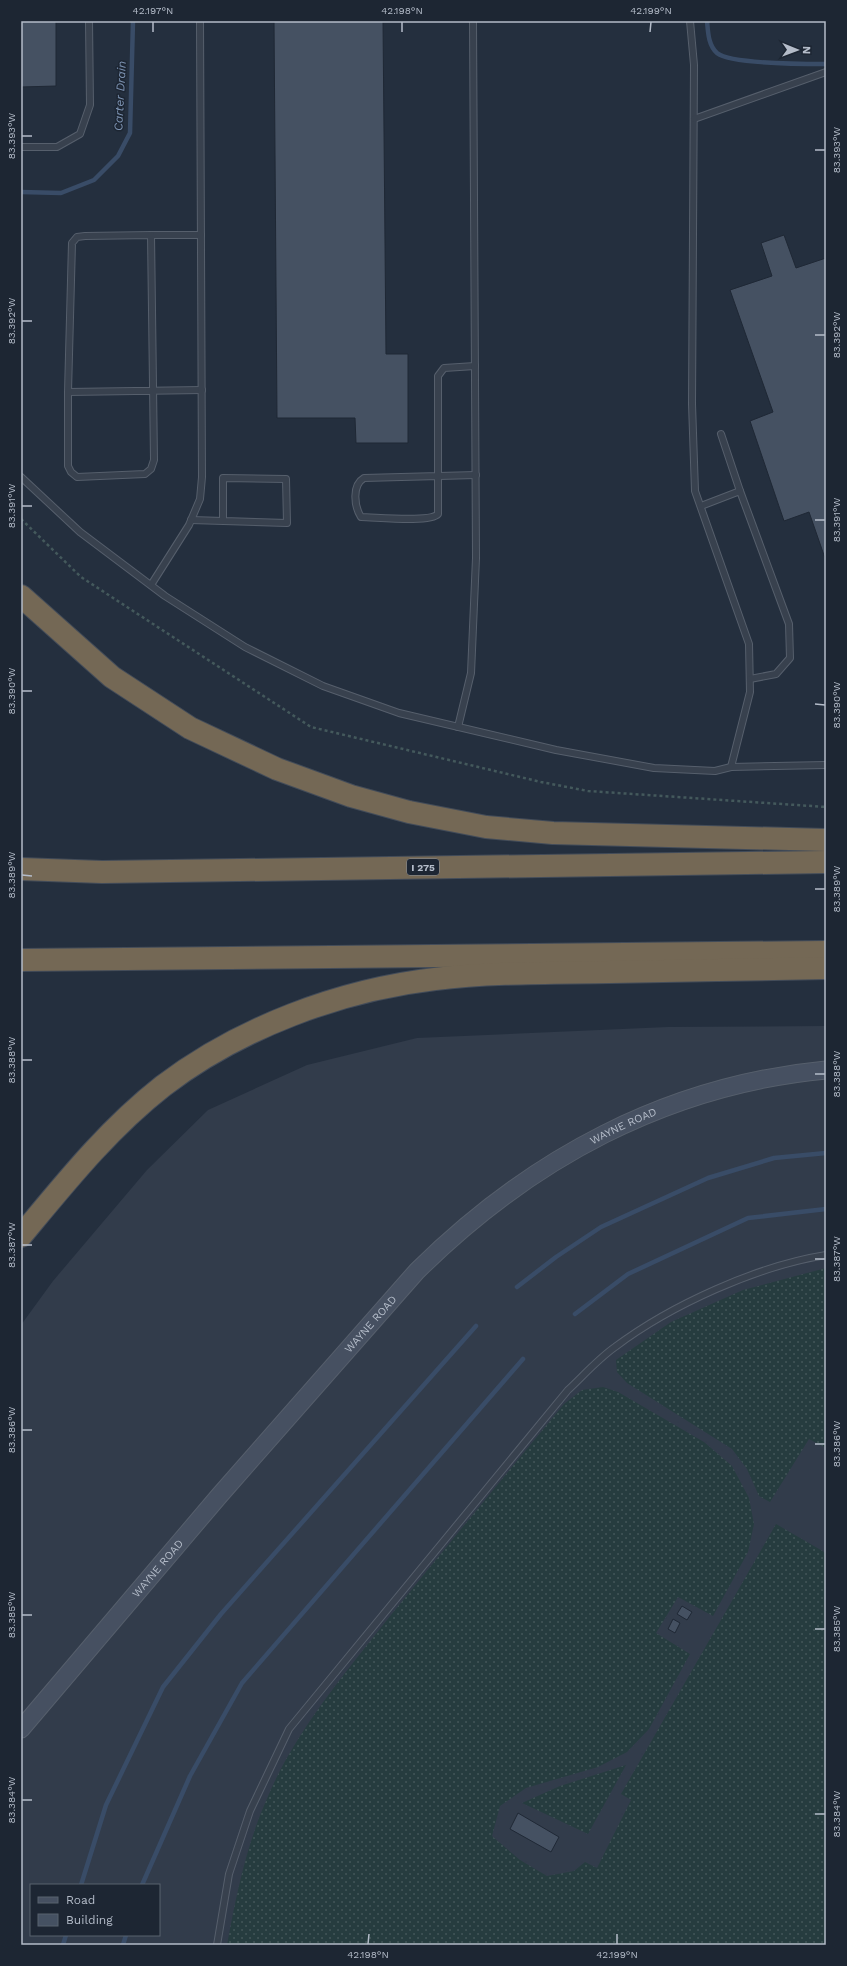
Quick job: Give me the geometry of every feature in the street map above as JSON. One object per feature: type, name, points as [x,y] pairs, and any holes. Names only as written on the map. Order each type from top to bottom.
[{"type":"highway","points":[[21,596],[112,677],[190,728],[277,769],[351,796],[409,812],[486,827],[553,833],[826,840]]},
{"type":"highway","name":"I 275","points":[[21,869],[102,872],[826,862]]},
{"type":"highway","points":[[21,960],[826,952]]},
{"type":"highway","points":[[21,1236],[72,1173],[117,1126],[163,1086],[215,1052],[285,1017],[359,993],[435,979],[522,973],[826,968]]},
{"type":"main road","name":"WAYNE ROAD","points":[[21,1729],[219,1496],[417,1271],[440,1248],[490,1206],[540,1169],[573,1149],[639,1117],[709,1093],[744,1083],[826,1070]]},
{"type":"lane","points":[[21,148],[57,147],[80,134],[90,105],[89,21]]},
{"type":"lane","points":[[151,585],[191,520],[200,499],[202,477],[200,21]]},
{"type":"lane","points":[[458,727],[471,673],[476,558],[473,21]]},
{"type":"lane","points":[[690,21],[694,65],[692,404],[695,491],[749,644],[750,692],[731,767]]},
{"type":"lane","points":[[694,119],[826,72]]},
{"type":"lane","points":[[151,235],[154,460],[151,469],[145,474],[77,477],[71,472],[68,466],[68,392],[72,243],[78,237],[85,236],[151,235],[201,235]]},
{"type":"lane","points":[[475,366],[444,368],[438,376],[438,476],[438,514],[435,517],[421,519],[361,517],[357,511],[356,488],[359,480],[364,478],[438,476],[476,475]]},
{"type":"lane","points":[[68,392],[202,390]]},
{"type":"lane","points":[[721,434],[740,491],[789,624],[790,658],[776,674],[750,679]]},
{"type":"lane","points":[[21,477],[80,532],[151,585],[245,647],[323,686],[399,713],[556,750],[654,768],[715,770],[731,767],[826,766]]},
{"type":"lane","points":[[191,520],[223,521],[287,523],[286,479],[223,478],[223,521]]},
{"type":"lane","points":[[701,506],[740,491]]},
{"type":"lane","points":[[217,1945],[229,1874],[250,1811],[289,1729],[568,1390],[614,1347],[651,1323],[695,1299],[744,1279],[802,1259],[826,1256]]},
{"type":"shaded area","points":[[826,1026],[826,1945],[21,1945],[21,1325],[53,1281],[147,1170],[208,1110],[307,1065],[417,1038],[668,1027]]},
{"type":"green space","points":[[826,1268],[826,1448],[809,1439],[770,1502],[759,1496],[747,1469],[732,1449],[627,1383],[617,1372],[616,1360],[671,1322],[743,1290]]},
{"type":"green space","points":[[603,1387],[618,1392],[704,1442],[732,1466],[749,1498],[754,1524],[748,1552],[713,1616],[678,1597],[656,1633],[690,1654],[649,1729],[627,1752],[598,1767],[526,1788],[500,1806],[492,1836],[520,1860],[547,1876],[574,1871],[585,1862],[597,1868],[631,1800],[621,1794],[776,1524],[826,1553],[826,1945],[227,1945],[242,1872],[259,1818],[277,1776],[322,1704],[391,1615],[564,1404],[582,1390]]},
{"type":"green space","points":[[626,1765],[588,1834],[522,1803],[560,1786]]},
{"type":"building","points":[[21,21],[56,21],[56,86],[21,87]]},
{"type":"building","points":[[274,21],[383,21],[386,354],[408,354],[408,443],[356,443],[355,418],[277,418]]},
{"type":"building","points":[[784,235],[796,268],[826,258],[826,561],[809,512],[784,521],[750,421],[773,412],[730,290],[772,276],[761,243]]},
{"type":"building","points":[[682,1606],[692,1612],[687,1620],[677,1614]]},
{"type":"building","points":[[673,1619],[680,1623],[675,1633],[668,1629]]},
{"type":"building","points":[[518,1813],[559,1837],[551,1852],[510,1829]]},
{"type":"waterway","name":"Carter Drain","points":[[21,192],[61,193],[94,180],[118,156],[130,133],[133,21]]},
{"type":"waterway","points":[[707,21],[709,38],[712,46],[717,53],[725,57],[768,63],[826,64]]},
{"type":"waterway","points":[[517,1287],[556,1257],[601,1227],[708,1178],[774,1158],[826,1153]]},
{"type":"waterway","points":[[575,1314],[628,1274],[748,1218],[826,1209]]},
{"type":"waterway","points":[[81,1884],[106,1805],[163,1687],[221,1614],[476,1326]]},
{"type":"waterway","points":[[142,1884],[190,1776],[242,1683],[523,1359]]},
{"type":"waterway","points":[[63,1945],[66,1936]]},
{"type":"waterway","points":[[123,1945],[126,1936]]}]
